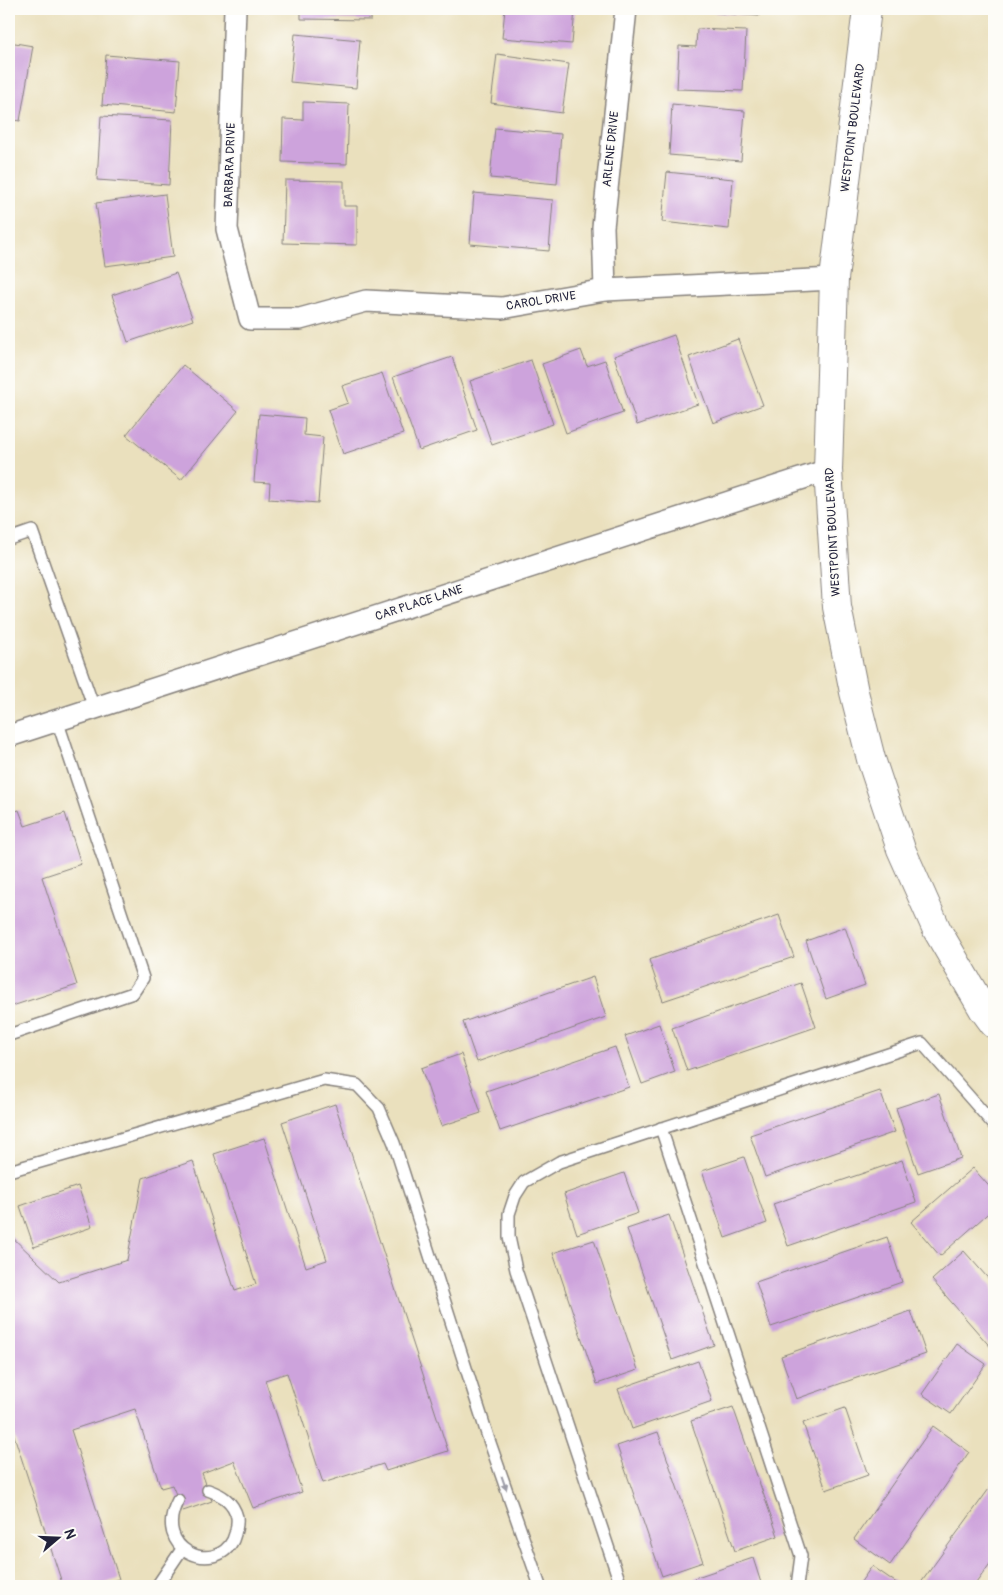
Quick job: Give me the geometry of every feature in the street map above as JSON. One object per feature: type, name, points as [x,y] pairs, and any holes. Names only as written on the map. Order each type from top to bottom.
[{"type":"street","name":"BARBARA DRIVE","points":[[235,9],[227,229],[250,318]]},
{"type":"street","name":"ARLENE DRIVE","points":[[605,290],[603,227],[626,9]]},
{"type":"street","name":"WESTPOINT BOULEVARD","points":[[867,9],[834,279],[828,470],[837,607],[854,692],[871,759],[900,849],[937,930],[983,1010],[994,1024]]},
{"type":"street","name":"CAROL DRIVE","points":[[250,318],[300,319],[366,301],[502,308],[605,290],[834,279]]},
{"type":"street","name":"CAR PLACE LANE","points":[[9,736],[828,470]]},
{"type":"lane","points":[[9,539],[32,531],[94,708]]},
{"type":"lane","points":[[9,1035],[133,993],[143,978],[57,720]]},
{"type":"lane","points":[[620,1586],[516,1270],[509,1236],[509,1214],[515,1196],[524,1182],[559,1162],[922,1042],[994,1125]]},
{"type":"lane","points":[[9,1171],[324,1080],[357,1085],[379,1108],[394,1143],[488,1436],[540,1586]]},
{"type":"lane","points":[[661,1128],[801,1556],[797,1586]]},
{"type":"lane","points":[[178,1500],[171,1519],[171,1530],[175,1540],[182,1549],[192,1555],[202,1557],[214,1556],[224,1551],[231,1543],[236,1532],[236,1516],[229,1501],[221,1494],[208,1490]]},
{"type":"lane","points":[[157,1586],[182,1549]]},
{"type":"building","points":[[301,9],[371,9],[371,20],[301,19]]},
{"type":"building","points":[[505,9],[575,9],[572,44],[502,38]]},
{"type":"building","points":[[684,9],[760,9],[759,16]]},
{"type":"building","points":[[697,29],[746,31],[743,91],[677,89],[679,46],[696,47]]},
{"type":"building","points":[[295,34],[360,40],[356,88],[290,82]]},
{"type":"building","points":[[9,42],[33,46],[20,121],[9,119]]},
{"type":"building","points":[[497,54],[569,64],[562,113],[491,103]]},
{"type":"building","points":[[106,55],[180,61],[176,112],[102,105]]},
{"type":"building","points":[[303,102],[349,104],[347,164],[282,162],[283,119],[303,120]]},
{"type":"building","points":[[672,104],[745,111],[741,161],[669,155]]},
{"type":"building","points":[[101,116],[172,120],[169,185],[97,180]]},
{"type":"building","points":[[495,128],[561,134],[557,184],[490,178]]},
{"type":"building","points":[[667,172],[733,179],[729,229],[662,222]]},
{"type":"building","points":[[285,180],[344,181],[344,206],[357,206],[357,245],[283,243]]},
{"type":"building","points":[[474,193],[553,200],[549,251],[470,244]]},
{"type":"building","points":[[165,194],[173,257],[105,266],[96,203]]},
{"type":"building","points":[[176,273],[193,320],[128,342],[112,295]]},
{"type":"building","points":[[674,335],[698,404],[637,425],[614,356]]},
{"type":"building","points":[[738,339],[763,405],[713,423],[689,357]]},
{"type":"building","points":[[581,350],[587,366],[605,360],[623,413],[566,433],[542,364]]},
{"type":"building","points":[[452,357],[477,430],[419,450],[393,377]]},
{"type":"building","points":[[531,360],[553,424],[492,445],[470,381]]},
{"type":"building","points":[[183,365],[238,411],[181,480],[126,435]]},
{"type":"building","points":[[382,373],[403,434],[343,454],[328,410],[348,403],[342,386]]},
{"type":"building","points":[[259,414],[305,418],[304,435],[323,437],[318,503],[269,499],[270,483],[254,482]]},
{"type":"building","points":[[19,810],[25,826],[65,813],[81,864],[42,877],[77,985],[9,1007],[9,813]]},
{"type":"building","points":[[779,915],[794,957],[663,1001],[649,960]]},
{"type":"building","points":[[845,927],[865,985],[826,999],[806,941]]},
{"type":"building","points":[[593,977],[606,1017],[477,1062],[463,1022]]},
{"type":"building","points":[[801,983],[816,1027],[687,1071],[672,1028]]},
{"type":"building","points":[[659,1024],[675,1072],[642,1084],[625,1036]]},
{"type":"building","points":[[615,1047],[629,1087],[500,1131],[486,1091]]},
{"type":"building","points":[[461,1054],[481,1113],[441,1126],[421,1068]]},
{"type":"building","points":[[880,1091],[895,1132],[765,1177],[750,1135]]},
{"type":"building","points":[[939,1094],[961,1158],[918,1173],[896,1108]]},
{"type":"building","points":[[335,1104],[448,1451],[386,1471],[383,1464],[323,1483],[287,1373],[265,1380],[302,1492],[253,1508],[234,1461],[202,1473],[212,1501],[183,1511],[172,1485],[161,1488],[135,1409],[71,1430],[119,1579],[96,1586],[63,1586],[9,1420],[9,1234],[59,1282],[127,1260],[143,1178],[193,1161],[235,1291],[256,1284],[214,1154],[264,1138],[306,1267],[327,1260],[282,1122]]},
{"type":"building","points":[[744,1157],[767,1223],[725,1238],[702,1171]]},
{"type":"building","points":[[902,1160],[916,1202],[788,1246],[773,1204]]},
{"type":"building","points":[[973,1168],[994,1192],[994,1208],[940,1256],[911,1222]]},
{"type":"building","points":[[624,1173],[638,1213],[577,1234],[564,1194]]},
{"type":"building","points":[[78,1186],[92,1227],[34,1247],[20,1206]]},
{"type":"building","points":[[669,1215],[714,1345],[672,1360],[627,1229]]},
{"type":"building","points":[[887,1237],[902,1282],[771,1327],[756,1282]]},
{"type":"building","points":[[594,1240],[638,1370],[597,1384],[553,1253]]},
{"type":"building","points":[[964,1251],[994,1285],[994,1351],[932,1280]]},
{"type":"building","points":[[911,1311],[926,1354],[796,1399],[781,1356]]},
{"type":"building","points":[[957,1344],[986,1364],[951,1414],[922,1394]]},
{"type":"building","points":[[698,1361],[712,1401],[632,1429],[618,1389]]},
{"type":"building","points":[[733,1407],[778,1536],[735,1551],[691,1421]]},
{"type":"building","points":[[845,1408],[868,1475],[826,1490],[803,1423]]},
{"type":"building","points":[[933,1426],[969,1452],[890,1565],[854,1539]]},
{"type":"building","points":[[658,1432],[703,1562],[662,1576],[617,1446]]},
{"type":"building","points":[[994,1482],[994,1558],[974,1586],[923,1586],[920,1584]]},
{"type":"building","points":[[753,1558],[762,1586],[697,1586],[694,1578]]},
{"type":"building","points":[[872,1566],[901,1586],[858,1586]]}]
